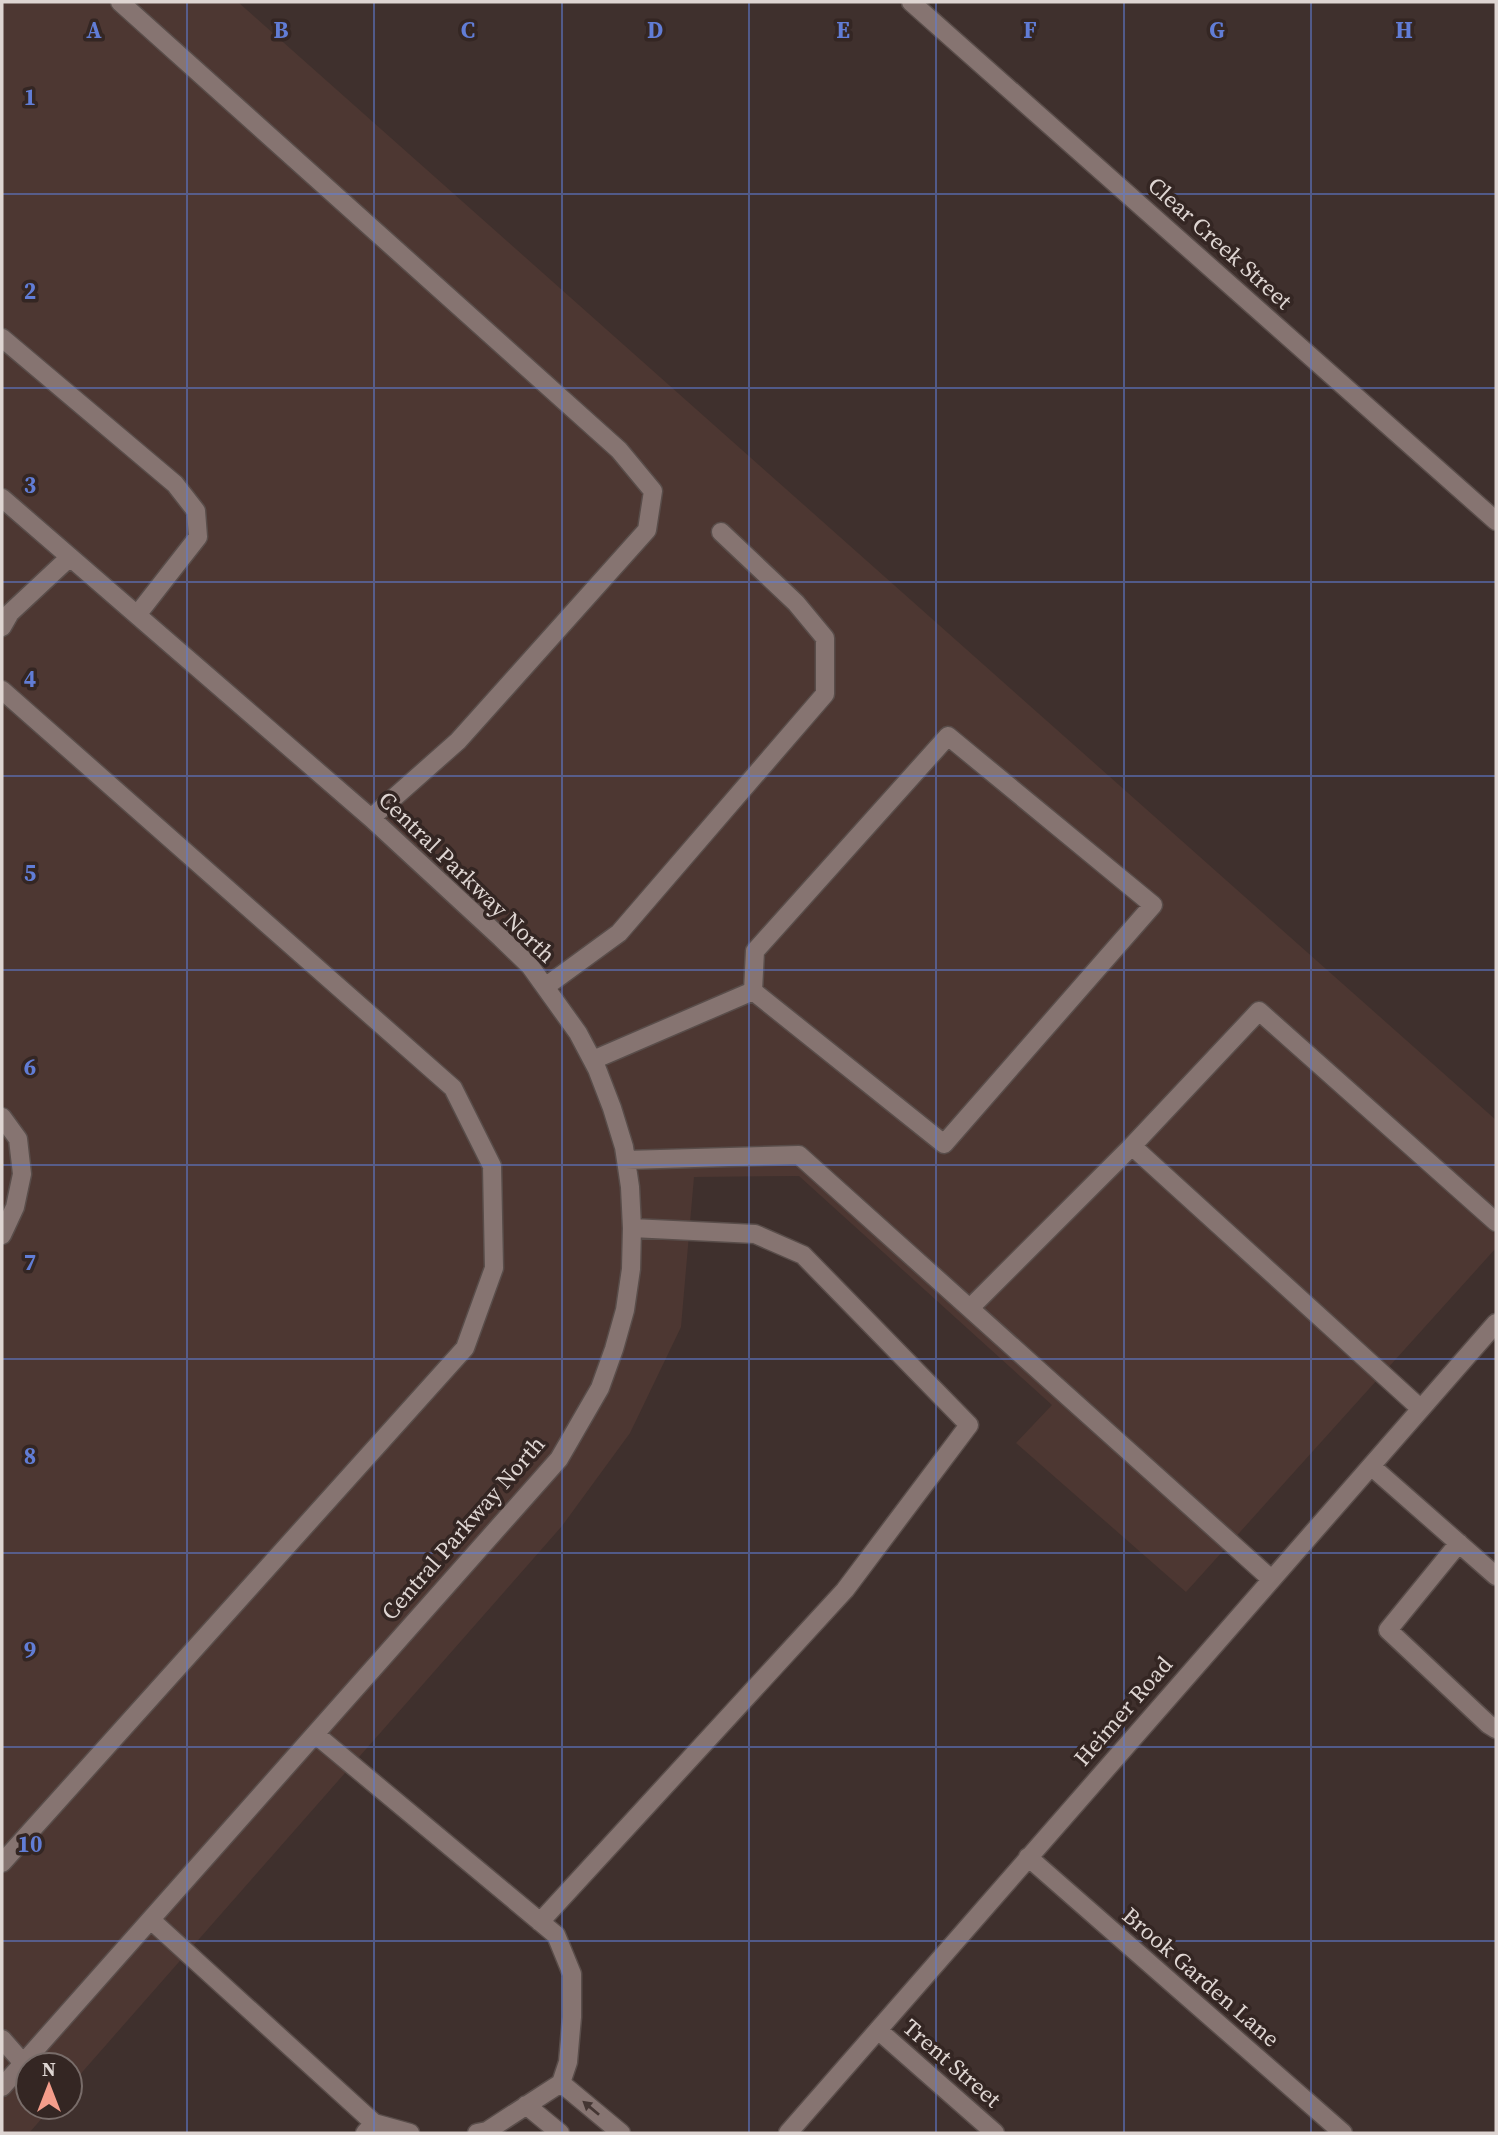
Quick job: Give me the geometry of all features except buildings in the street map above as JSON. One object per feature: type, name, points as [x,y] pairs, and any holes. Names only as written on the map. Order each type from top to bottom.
[{"type":"street","points":[[120,2],[619,450],[653,491],[647,530],[458,741],[371,818]]},
{"type":"street","name":"Clear Creek Street","points":[[911,2],[1496,521]]},
{"type":"street","points":[[2,338],[175,484],[196,511],[198,537],[137,615]]},
{"type":"street","name":"Central Parkway North","points":[[2,498],[371,818],[530,966],[578,1033],[593,1060],[612,1108],[626,1160],[632,1228],[631,1269],[625,1310],[614,1349],[600,1388],[559,1459],[34,2051]]},
{"type":"street","points":[[545,987],[619,933],[825,694],[825,638],[796,603],[721,532]]},
{"type":"street","points":[[2,627],[10,613],[70,557]]},
{"type":"street","points":[[2,690],[453,1088],[492,1166],[494,1268],[465,1348],[2,1863]]},
{"type":"street","points":[[948,736],[1153,905],[944,1144],[754,991],[755,951],[948,736]]},
{"type":"street","points":[[593,1060],[754,991]]},
{"type":"street","points":[[970,1308],[1132,1146],[1259,1011],[1496,1222]]},
{"type":"street","points":[[2,1117],[18,1139],[22,1174],[15,1207],[2,1235]]},
{"type":"street","points":[[1132,1146],[1421,1409]]},
{"type":"street","points":[[626,1160],[799,1155],[1271,1579]]},
{"type":"street","points":[[540,1922],[845,1590],[969,1425],[803,1255],[755,1234],[632,1228]]},
{"type":"street","name":"Heimer Road","points":[[788,2133],[1271,1579],[1494,1330]]},
{"type":"street","points":[[1371,1466],[1496,1576]]},
{"type":"street","points":[[1459,1543],[1388,1630],[1496,1729]]},
{"type":"street","points":[[316,1734],[556,1935],[572,1974],[568,2062],[561,2083],[487,2131],[477,2133]]},
{"type":"street","name":"Brook Garden Lane","points":[[1028,1857],[1343,2133]]},
{"type":"street","points":[[151,1920],[370,2128],[410,2133]]},
{"type":"street","name":"Trent Street","points":[[878,2030],[995,2133]]},
{"type":"street","points":[[2,2039],[14,2053]]},
{"type":"street","name":"Central Parkway North","points":[[2,2087],[14,2073]]},
{"type":"street","points":[[561,2083],[621,2133]]},
{"type":"street","points":[[526,2105],[560,2133]]},
{"type":"shaded area","points":[[2,2],[238,2],[1496,1120],[1496,1248],[1186,1592],[1016,1443],[1052,1405],[799,1176],[694,1177],[681,1327],[630,1433],[562,1526],[84,2070],[84,2051],[14,2051],[14,2121],[40,2121],[29,2133],[2,2133]]}]
